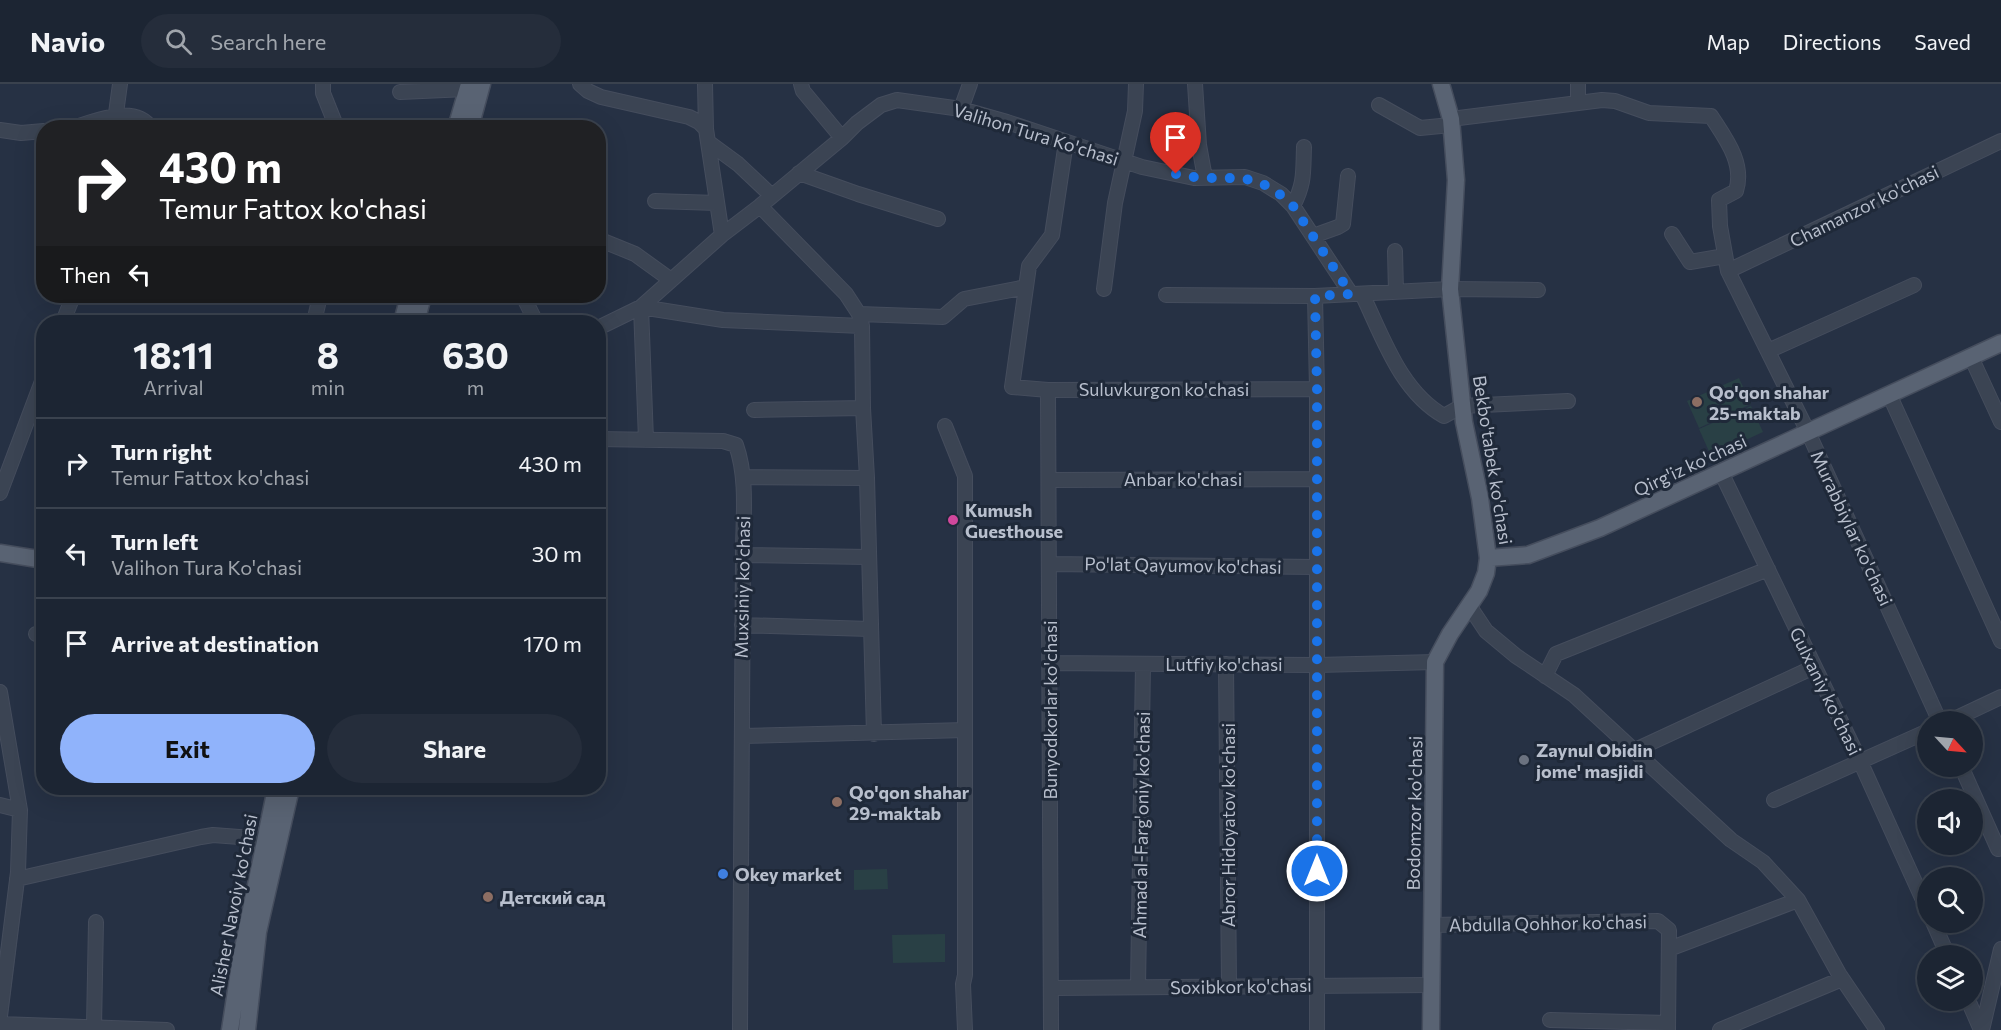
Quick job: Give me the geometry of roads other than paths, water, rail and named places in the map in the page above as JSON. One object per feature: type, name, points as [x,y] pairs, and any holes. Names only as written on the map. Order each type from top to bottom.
[{"type":"main road","name":"Bekbo'tabek ko'chasi","points":[[1441,84],[1451,122],[1456,180],[1450,289],[1464,422],[1480,498],[1488,558],[1483,582],[1470,607]]},
{"type":"main road","points":[[459,120],[473,86]]},
{"type":"main road","points":[[471,120],[473,86]]},
{"type":"main road","name":"Qirg'iz ko'chasi","points":[[1488,558],[1528,555],[1600,528],[2001,343]]},
{"type":"main road","points":[[0,553],[36,559]]},
{"type":"main road","name":"Bodomzor ko'chasi","points":[[1431,1030],[1435,662],[1450,634],[1470,607]]},
{"type":"main road","name":"Alisher Navoiy ko'chasi","points":[[230,1030],[240,958],[274,795]]},
{"type":"main road","name":"Alisher Navoiy ko'chasi","points":[[247,1030],[258,932],[289,795]]},
{"type":"street","points":[[115,120],[120,84]]},
{"type":"street","points":[[323,84],[323,93],[334,120]]},
{"type":"street","points":[[580,84],[601,97],[689,117],[699,122],[707,135],[772,196]]},
{"type":"street","points":[[705,84],[707,135],[722,235]]},
{"type":"street","points":[[801,84],[802,91],[842,138]]},
{"type":"street","points":[[961,109],[970,84]]},
{"type":"street","points":[[1104,289],[1115,203],[1135,111],[1136,84]]},
{"type":"street","points":[[1195,84],[1199,145],[1205,178]]},
{"type":"street","points":[[1379,105],[1420,128],[1578,103],[1578,84]]},
{"type":"street","points":[[400,92],[473,86]]},
{"type":"street","name":"Valihon Tura Ko'chasi","points":[[606,324],[641,307],[722,235],[842,138],[857,123],[881,105],[897,100],[961,109],[1125,161],[1194,178],[1245,177],[1263,183],[1281,194],[1293,206],[1357,294],[1408,384],[1433,410],[1444,416],[1462,406]]},
{"type":"street","name":"Murabbiylar ko'chasi","points":[[1578,103],[1602,100],[1649,113],[1705,114],[1711,116],[1730,145],[1739,172],[1736,191],[1719,200],[1720,226],[1728,271],[1808,432],[1935,711]]},
{"type":"street","points":[[123,120],[138,116],[142,120]]},
{"type":"street","points":[[0,130],[21,133],[36,132]]},
{"type":"street","name":"Chamanzor ko'chasi","points":[[1728,271],[2001,141]]},
{"type":"street","points":[[646,440],[641,307],[723,320],[861,320],[943,317],[964,299],[1026,287],[1029,266],[1052,235],[1066,142]]},
{"type":"street","points":[[1293,206],[1302,190],[1304,147]]},
{"type":"street","points":[[799,173],[938,219]]},
{"type":"street","points":[[1313,236],[1343,224],[1348,176]]},
{"type":"street","points":[[655,201],[717,203]]},
{"type":"street","points":[[760,206],[846,294],[861,320],[874,734]]},
{"type":"street","points":[[1672,234],[1690,262],[1725,255]]},
{"type":"street","points":[[606,242],[635,254],[671,280]]},
{"type":"street","points":[[1395,251],[1396,292]]},
{"type":"street","points":[[1768,351],[1914,285]]},
{"type":"street","name":"Suluvkurgon ko'chasi","points":[[1026,287],[1012,387],[1048,390],[1317,389]]},
{"type":"street","points":[[1166,296],[1315,296],[1450,289],[1538,290]]},
{"type":"street","points":[[1315,296],[1318,665],[1317,1030]]},
{"type":"street","points":[[1971,357],[2001,422]]},
{"type":"street","name":"Bunyodkorlar ko'chasi","points":[[1048,390],[1051,1030]]},
{"type":"street","points":[[1889,394],[2001,641]]},
{"type":"street","points":[[1462,406],[1568,401]]},
{"type":"street","points":[[754,410],[862,408]]},
{"type":"street","points":[[0,493],[36,410]]},
{"type":"street","points":[[945,426],[965,476],[964,1030]]},
{"type":"street","name":"Muxsiniy ko'chasi","points":[[606,439],[723,441],[736,445],[743,477],[743,818],[740,1030]]},
{"type":"street","name":"Gulxaniy ko'chasi","points":[[1721,472],[1860,762],[1917,887]]},
{"type":"street","points":[[743,477],[867,478]]},
{"type":"street","name":"Anbar ko'chasi","points":[[1049,480],[1317,479]]},
{"type":"street","points":[[743,555],[868,557]]},
{"type":"street","name":"Po'lat Qayumov ko'chasi","points":[[1049,564],[1317,567]]},
{"type":"street","points":[[1545,676],[1556,654],[1768,569]]},
{"type":"street","points":[[1470,607],[1486,631],[1516,656],[1574,695],[1731,840],[1763,862],[1798,900],[1842,979],[1876,1030]]},
{"type":"street","points":[[742,625],[870,629]]},
{"type":"street","name":"Lutfiy ko'chasi","points":[[1049,663],[1318,665],[1435,662]]},
{"type":"street","name":"Ahmad al-Farg'oniy ko'chasi","points":[[1138,987],[1143,664]]},
{"type":"street","name":"Abror Hidoyatov ko'chasi","points":[[1226,664],[1229,986]]},
{"type":"street","points":[[1633,751],[1814,667]]},
{"type":"street","points":[[0,692],[3,726],[20,810],[17,879],[0,1016]]},
{"type":"street","points":[[1971,711],[2001,697]]},
{"type":"street","points":[[742,736],[964,730]]},
{"type":"street","points":[[1774,800],[1917,736]]},
{"type":"street","points":[[1966,777],[1998,849]]},
{"type":"street","points":[[0,805],[20,810]]},
{"type":"street","points":[[17,879],[213,835],[265,839]]},
{"type":"street","points":[[1669,949],[1798,900]]},
{"type":"street","name":"Abdulla Qohhor ko'chasi","points":[[1432,925],[1658,921],[1669,930],[1668,1026]]},
{"type":"street","points":[[94,1027],[96,922]]},
{"type":"street","points":[[1982,1030],[2001,949]]},
{"type":"street","points":[[1720,1030],[1842,979]]},
{"type":"street","name":"Soxibkor ko'chasi","points":[[1051,988],[1432,985]]},
{"type":"street","points":[[1973,1011],[1982,1030]]},
{"type":"street","points":[[1550,1020],[1668,1026]]},
{"type":"street","points":[[0,1024],[167,1030]]},
{"type":"place","name":"Qo'qon shahar 25-maktab","points":[[1697,402]]},
{"type":"place","name":"Kumush Guesthouse","points":[[953,520]]},
{"type":"place","name":"Zaynul Obidin jome' masjidi","points":[[1524,760]]},
{"type":"place","name":"Qo'qon shahar 29-maktab","points":[[837,802]]},
{"type":"place","name":"Okey market","points":[[723,874]]},
{"type":"place","name":"Детский сад","points":[[488,897]]}]
